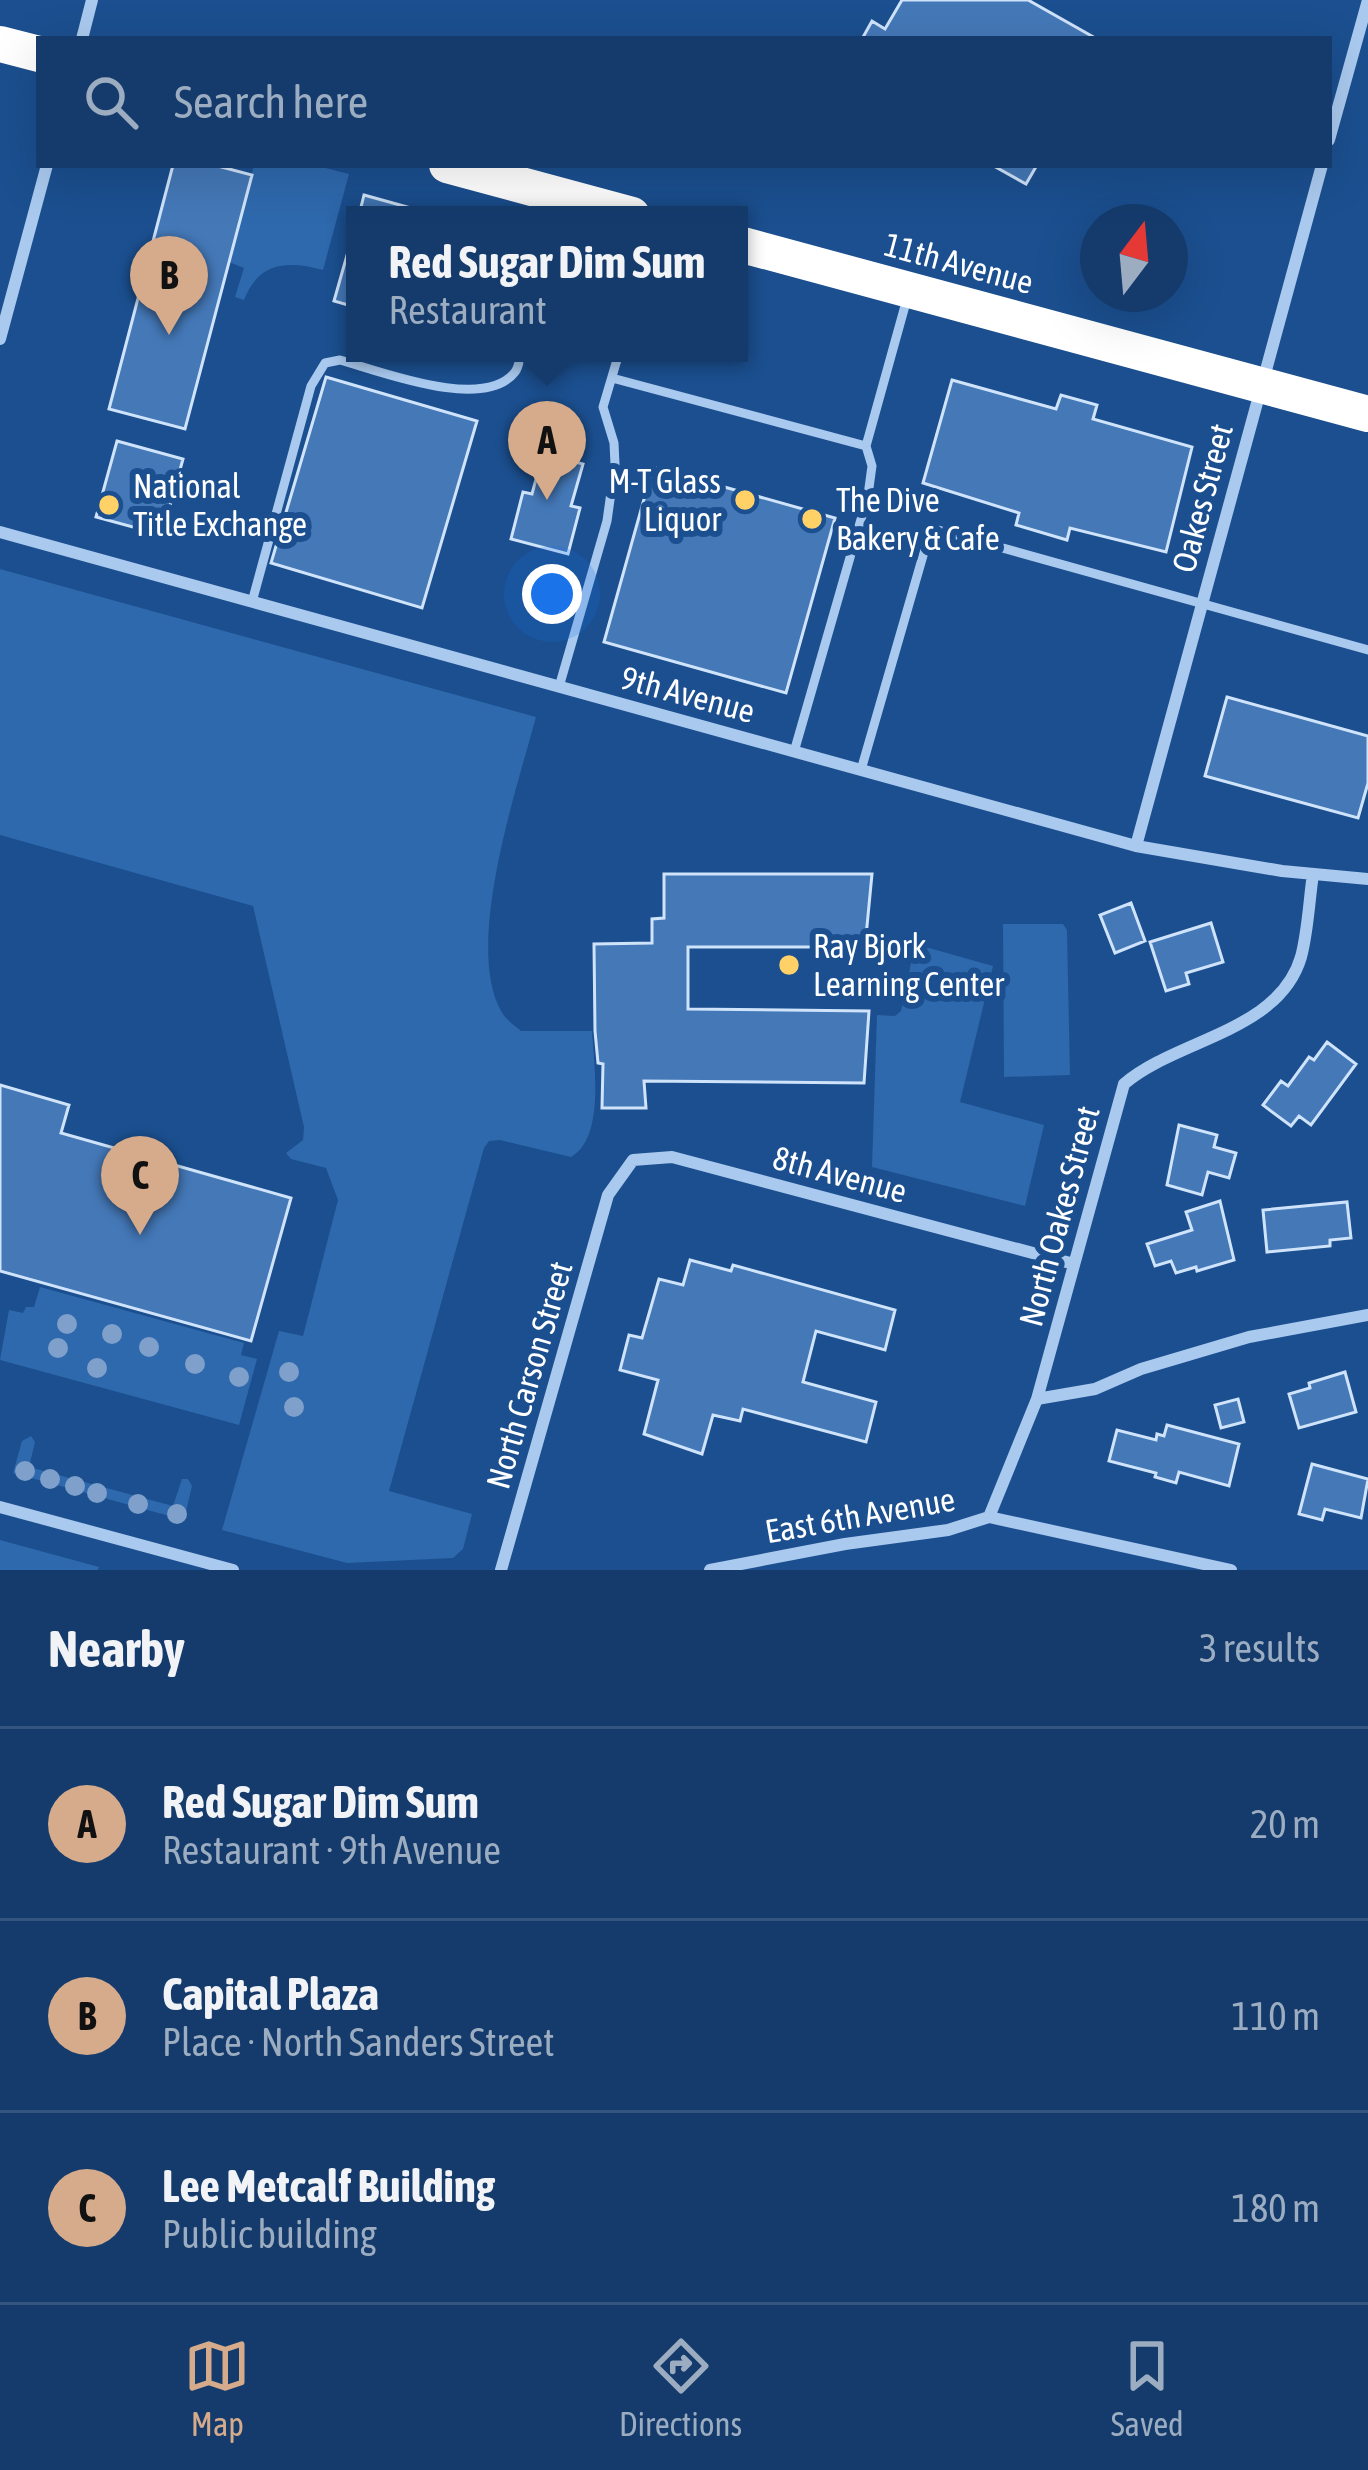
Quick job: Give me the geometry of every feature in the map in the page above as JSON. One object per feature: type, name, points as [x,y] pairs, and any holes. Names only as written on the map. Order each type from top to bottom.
[{"type":"highway","points":[[0,44],[36,53]]},
{"type":"highway","points":[[455,168],[563,206]]},
{"type":"highway","name":"11th Avenue","points":[[748,246],[1368,414]]},
{"type":"street","points":[[83,36],[92,0]]},
{"type":"street","points":[[1332,129],[1368,0]]},
{"type":"street","points":[[0,339],[7,290],[46,168]]},
{"type":"street","name":"Oakes Street","points":[[1136,846],[1321,168]]},
{"type":"street","name":"9th Avenue","points":[[0,532],[1136,846],[1368,879]]},
{"type":"street","name":"North Oakes Street","points":[[989,1517],[1037,1399],[1124,1084],[1143,1068],[1253,1016],[1279,995],[1301,956],[1313,874]]},
{"type":"street","name":"8th Avenue","points":[[608,1195],[633,1160],[672,1156],[1074,1264]]},
{"type":"street","name":"North Carson Street","points":[[501,1570],[608,1195]]},
{"type":"street","points":[[1037,1399],[1095,1389],[1249,1337],[1368,1315]]},
{"type":"street","points":[[0,1507],[233,1570]]},
{"type":"street","name":"East 6th Avenue","points":[[710,1570],[948,1530],[989,1517],[1231,1570]]},
{"type":"lane","points":[[794,752],[868,495],[872,466],[866,446],[910,290]]},
{"type":"lane","points":[[252,602],[311,386],[325,364],[346,361]]},
{"type":"lane","points":[[348,362],[467,391],[493,386],[514,372],[518,362]]},
{"type":"lane","points":[[559,687],[607,521],[614,443],[603,406],[617,362]]},
{"type":"lane","points":[[612,378],[866,446]]},
{"type":"lane","points":[[860,770],[931,528],[1368,650]]},
{"type":"shaded area","points":[[253,168],[326,168],[349,174],[323,270],[276,267],[258,278],[244,300],[235,297],[244,268],[229,262]]},
{"type":"shaded area","points":[[0,569],[536,717],[497,866],[488,947],[491,982],[503,1014],[521,1031],[592,1031],[595,1100],[589,1134],[571,1157],[500,1140],[489,1141],[484,1148],[389,1491],[472,1514],[463,1549],[453,1558],[347,1563],[222,1530],[279,1331],[303,1336],[338,1200],[326,1168],[291,1159],[286,1153],[303,1140],[304,1127],[253,906],[0,835]]},
{"type":"shaded area","points":[[1003,924],[1063,924],[1067,930],[1070,1075],[1004,1077]]},
{"type":"shaded area","points":[[915,944],[993,966],[960,1102],[1044,1125],[1025,1206],[872,1167],[877,1015],[895,1016],[901,1011]]},
{"type":"shaded area","points":[[40,1287],[244,1343],[241,1355],[257,1359],[239,1425],[0,1360],[9,1310],[23,1313],[26,1307],[34,1307]]},
{"type":"shaded area","points":[[31,1436],[35,1442],[29,1467],[173,1506],[182,1479],[188,1479],[192,1486],[184,1520],[13,1473],[22,1441]]},
{"type":"shaded area","points":[[0,1540],[99,1567],[0,1570]]},
{"type":"building","points":[[902,0],[1028,0],[1092,36],[864,36],[872,21],[885,29]]},
{"type":"building","points":[[172,168],[225,168],[252,175],[185,429],[109,409]]},
{"type":"building","points":[[997,168],[1035,168],[1026,184]]},
{"type":"building","points":[[364,195],[404,206],[361,206]]},
{"type":"building","points":[[346,259],[346,304],[334,301]]},
{"type":"building","points":[[326,377],[477,421],[422,608],[271,563]]},
{"type":"building","points":[[952,380],[1056,409],[1061,395],[1097,405],[1093,419],[1192,447],[1166,552],[1070,528],[1067,540],[1016,525],[1019,513],[923,483]]},
{"type":"building","points":[[117,441],[183,459],[162,535],[96,517]]},
{"type":"building","points":[[543,453],[583,464],[571,506],[580,508],[568,554],[511,539],[523,492],[532,494]]},
{"type":"building","points":[[653,467],[835,518],[786,693],[604,642]]},
{"type":"building","points":[[1227,697],[1368,736],[1368,783],[1358,818],[1205,776]]},
{"type":"building","points":[[664,874],[872,874],[865,947],[688,947],[688,1009],[869,1011],[864,1083],[644,1081],[646,1108],[602,1108],[594,944],[652,943],[652,919],[664,918]]},
{"type":"building","points":[[1131,903],[1145,941],[1115,953],[1100,915]]},
{"type":"building","points":[[1211,923],[1223,962],[1186,973],[1189,984],[1166,991],[1150,942]]},
{"type":"building","points":[[1327,1042],[1356,1064],[1311,1125],[1299,1116],[1291,1126],[1263,1105],[1281,1081],[1288,1086]]},
{"type":"building","points":[[0,1085],[69,1105],[61,1133],[291,1198],[251,1341],[0,1271]]},
{"type":"building","points":[[1179,1125],[1217,1135],[1214,1147],[1236,1153],[1229,1178],[1208,1172],[1202,1195],[1167,1185]]},
{"type":"building","points":[[1220,1201],[1234,1260],[1176,1273],[1171,1261],[1155,1266],[1147,1244],[1192,1230],[1186,1212]]},
{"type":"building","points":[[1347,1202],[1351,1238],[1330,1240],[1330,1246],[1267,1252],[1263,1210]]},
{"type":"building","points":[[690,1260],[731,1271],[733,1265],[895,1310],[885,1350],[816,1331],[803,1382],[876,1402],[866,1442],[743,1409],[740,1421],[713,1415],[702,1454],[644,1434],[658,1380],[620,1370],[629,1335],[642,1338],[659,1279],[683,1285]]},
{"type":"building","points":[[1345,1372],[1356,1412],[1299,1428],[1289,1394]]},
{"type":"building","points":[[1238,1399],[1244,1422],[1221,1428],[1215,1405]]},
{"type":"building","points":[[1167,1425],[1239,1444],[1229,1486],[1179,1472],[1176,1483],[1109,1461],[1117,1430],[1156,1440],[1157,1434],[1164,1436]]},
{"type":"building","points":[[1312,1464],[1368,1479],[1361,1518],[1325,1509],[1322,1520],[1299,1514]]},
{"type":"place","name":"Capital Plaza","points":[[169,335]]},
{"type":"place","name":"Red Sugar Dim Sum","points":[[547,500]]},
{"type":"place","name":"M-T Glass Liquor","points":[[745,500]]},
{"type":"place","name":"National Title Exchange","points":[[109,505]]},
{"type":"place","name":"The Dive Bakery & Cafe","points":[[812,519]]},
{"type":"place","name":"Ray Bjork Learning Center","points":[[789,965]]},
{"type":"place","name":"Lee Metcalf Building","points":[[140,1235]]}]
